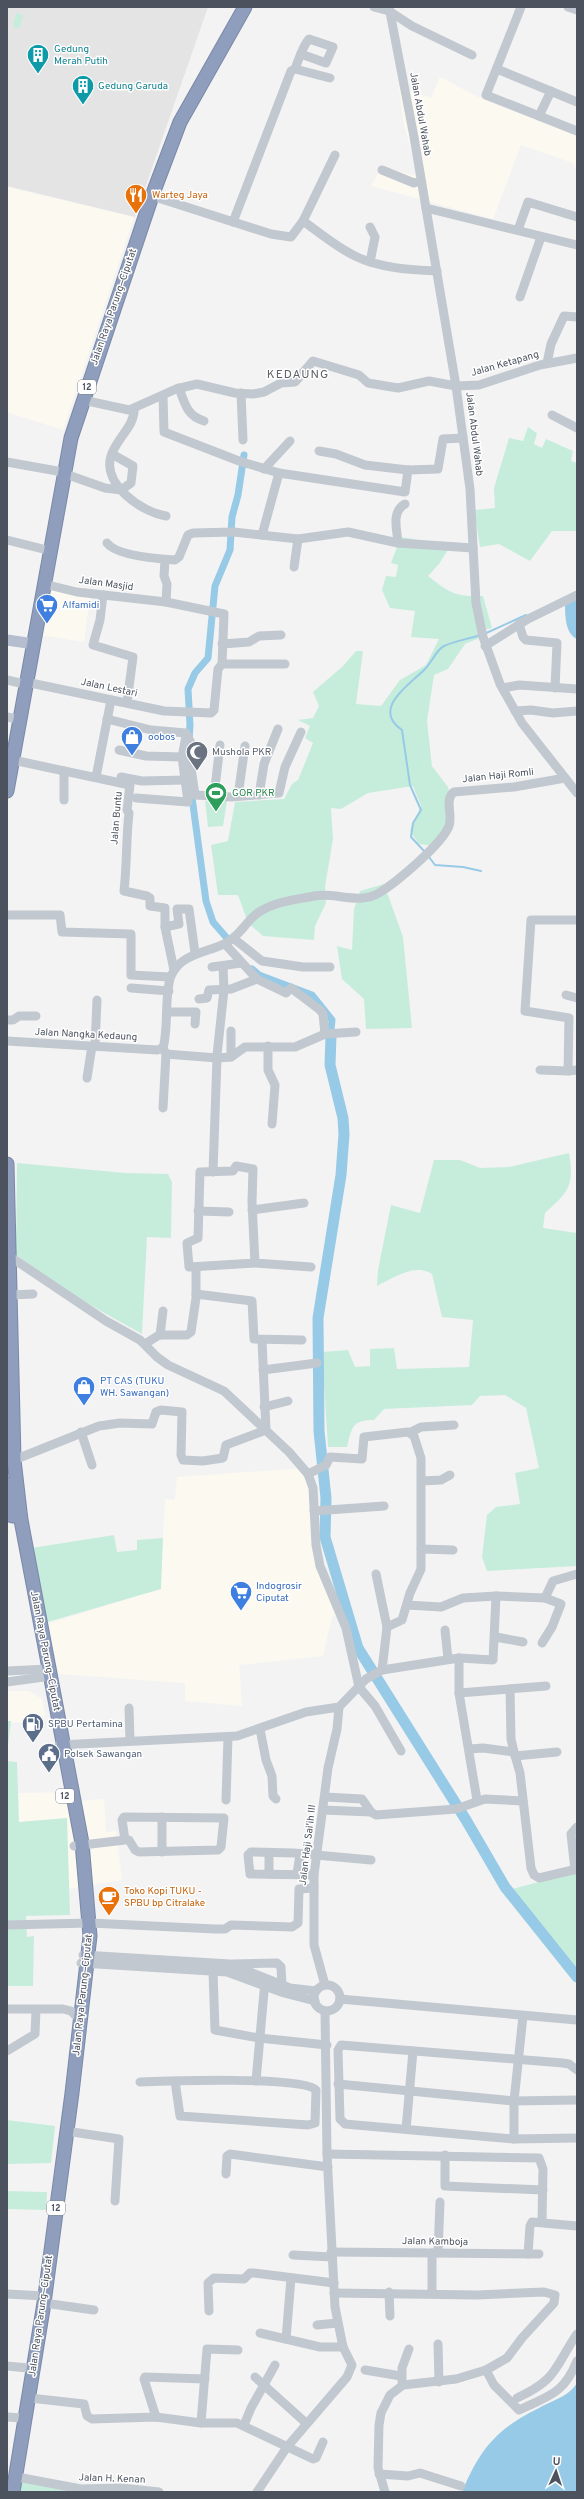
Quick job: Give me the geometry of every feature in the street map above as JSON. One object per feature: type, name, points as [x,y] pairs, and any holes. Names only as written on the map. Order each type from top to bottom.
[{"type":"highway","name":"Jalan Raya Parung—Ciputat","points":[[30,644],[44,584],[65,436],[174,120],[238,7]]},
{"type":"highway","name":"Jalan Raya Parung—Ciputat","points":[[7,791],[14,758],[23,682],[30,644],[43,549],[61,472],[71,438],[152,196],[182,116],[245,7]]},
{"type":"highway","name":"Jalan Raya Parung—Ciputat","points":[[14,758],[10,718],[23,682]]},
{"type":"highway","name":"Jalan Raya Parung—Ciputat","points":[[7,1164],[10,1295],[8,1328],[16,1515]]},
{"type":"highway","name":"Jalan Raya Parung—Ciputat","points":[[7,1484],[16,1515],[78,1844],[81,1894],[86,1923],[84,1959],[66,2131],[57,2168]]},
{"type":"highway","name":"Jalan Raya Parung—Ciputat","points":[[11,2480],[30,2398],[57,2168],[78,2016]]},
{"type":"highway","name":"Jalan Raya Parung—Ciputat","points":[[14,2492],[11,2480],[22,2418],[28,2368],[42,2298]]},
{"type":"main road","points":[[7,640],[30,644]]},
{"type":"street","points":[[374,7],[389,9],[416,28],[472,55]]},
{"type":"street","points":[[521,7],[486,95],[577,131]]},
{"type":"street","points":[[568,7],[577,10]]},
{"type":"street","name":"Jalan Abdul Wahab","points":[[389,9],[426,208],[456,386],[470,489],[476,603],[483,638],[503,688],[515,711],[543,752],[577,794]]},
{"type":"street","points":[[233,222],[291,71],[295,69],[301,54]]},
{"type":"street","points":[[497,68],[577,102]]},
{"type":"street","points":[[295,69],[330,78]]},
{"type":"street","points":[[539,116],[550,91]]},
{"type":"street","points":[[152,196],[233,222],[289,237],[293,236],[303,222],[335,155]]},
{"type":"street","points":[[382,170],[414,183],[421,181]]},
{"type":"street","points":[[518,230],[528,202],[577,217]]},
{"type":"street","points":[[426,208],[577,245]]},
{"type":"street","points":[[303,222],[335,244],[370,262],[411,270],[437,271]]},
{"type":"street","points":[[370,227],[375,237],[370,262]]},
{"type":"street","points":[[520,297],[541,237]]},
{"type":"street","points":[[547,363],[551,344],[564,316],[577,317]]},
{"type":"street","name":"Jalan Ketapang","points":[[83,400],[120,409],[134,409],[179,388],[203,384],[241,393],[259,393],[281,382],[295,382],[313,361],[359,375],[372,384],[398,388],[428,381],[456,386],[479,385],[547,363],[577,358]]},
{"type":"street","points":[[179,388],[188,412],[193,417],[204,421]]},
{"type":"street","points":[[241,393],[243,440]]},
{"type":"street","points":[[163,395],[164,432],[264,469],[279,473],[404,492],[406,490],[408,470]]},
{"type":"street","points":[[134,409],[131,423],[112,454],[110,469],[121,490],[147,510],[166,516]]},
{"type":"street","points":[[552,415],[577,428]]},
{"type":"street","points":[[319,451],[336,454],[366,465],[408,470],[438,469],[443,439],[463,438]]},
{"type":"street","points":[[264,469],[290,441]]},
{"type":"street","points":[[7,462],[61,472],[105,488],[121,490],[131,483],[133,466],[112,454]]},
{"type":"street","points":[[262,535],[279,473]]},
{"type":"street","points":[[398,543],[396,516],[400,507],[405,504]]},
{"type":"street","points":[[107,543],[111,547],[138,556],[165,560],[175,560],[179,557],[190,534],[230,532],[298,539],[348,532],[398,543],[473,548]]},
{"type":"street","points":[[294,567],[298,539]]},
{"type":"street","points":[[7,540],[43,549]]},
{"type":"street","points":[[165,560],[164,579],[167,584],[166,602]]},
{"type":"street","name":"Jalan Masjid","points":[[44,584],[103,595],[166,602],[225,615],[222,644]]},
{"type":"street","points":[[103,595],[100,620],[93,645],[133,657],[127,702]]},
{"type":"street","points":[[483,638],[519,624],[577,595]]},
{"type":"street","points":[[519,624],[523,637],[526,640],[557,643],[555,688]]},
{"type":"street","points":[[281,635],[259,636],[249,642],[222,644],[222,664],[285,664]]},
{"type":"street","name":"Jalan Lestari","points":[[7,680],[127,702],[164,711],[191,713],[213,712],[218,669],[222,664]]},
{"type":"street","points":[[503,688],[519,685],[577,689]]},
{"type":"street","points":[[96,777],[111,700]]},
{"type":"street","points":[[515,711],[531,710],[553,713],[577,711]]},
{"type":"street","points":[[108,719],[151,730],[186,733],[189,739],[190,761],[195,795],[238,796],[280,793],[285,767],[301,732]]},
{"type":"street","points":[[259,794],[264,764],[278,729]]},
{"type":"street","points":[[136,798],[188,802],[182,757],[189,739]]},
{"type":"street","points":[[214,796],[220,745]]},
{"type":"street","points":[[238,796],[245,746]]},
{"type":"street","points":[[119,750],[146,756],[182,757]]},
{"type":"street","name":"Jalan Buntu","points":[[14,758],[64,771],[130,785],[127,810],[129,813],[125,848],[127,867],[124,891],[147,896],[150,898],[150,906],[164,908],[165,927]]},
{"type":"street","points":[[64,771],[64,800]]},
{"type":"street","points":[[113,776],[142,781],[185,780]]},
{"type":"street","name":"Jalan Haji Romli","points":[[225,944],[233,938],[254,916],[272,905],[318,896],[360,898],[375,896],[427,853],[449,826],[449,798],[454,792],[514,786],[565,778]]},
{"type":"street","points":[[163,1108],[169,990],[172,974],[165,927],[179,924],[177,909],[189,909],[195,953]]},
{"type":"street","points":[[7,915],[60,915],[62,932],[131,934],[131,975],[172,974],[195,953],[225,944],[257,980],[289,990],[320,1010],[323,1014],[325,1034]]},
{"type":"street","points":[[540,1070],[572,1070],[569,1018],[525,1011],[530,920],[577,920]]},
{"type":"street","points":[[233,938],[262,961],[302,967],[330,968]]},
{"type":"street","points":[[212,967],[241,963]]},
{"type":"street","points":[[213,1172],[217,1057],[224,990],[223,966]]},
{"type":"street","points":[[199,999],[207,998],[209,990],[224,990],[257,980]]},
{"type":"street","points":[[131,988],[169,990]]},
{"type":"street","points":[[566,996],[577,998]]},
{"type":"street","points":[[87,1078],[93,1046],[97,1000]]},
{"type":"street","points":[[168,1012],[196,1012],[196,1024]]},
{"type":"street","points":[[7,1020],[13,1020],[19,1016],[36,1016]]},
{"type":"street","points":[[231,1031],[231,1057]]},
{"type":"street","points":[[231,1057],[243,1047],[298,1046],[325,1034],[356,1032]]},
{"type":"street","name":"Jalan Nangka Kedaung","points":[[7,1041],[165,1051],[217,1057],[231,1057]]},
{"type":"street","points":[[268,1046],[268,1070],[275,1085],[272,1124]]},
{"type":"street","points":[[255,1263],[252,1210],[252,1168],[236,1166],[233,1171],[200,1173],[197,1239],[187,1244],[187,1265],[190,1268],[219,1264],[255,1263],[311,1267]]},
{"type":"street","points":[[252,1210],[304,1203]]},
{"type":"street","points":[[198,1211],[228,1212]]},
{"type":"street","points":[[9,1256],[106,1322],[145,1344],[153,1354],[168,1365],[224,1391],[266,1430],[308,1474],[322,1510],[316,1545],[320,1566],[346,1628],[359,1687],[375,1706],[401,1751]]},
{"type":"street","points":[[145,1344],[160,1335],[190,1333],[196,1294],[196,1268]]},
{"type":"street","points":[[10,1295],[33,1294]]},
{"type":"street","points":[[196,1294],[252,1301],[253,1338],[262,1340],[302,1340]]},
{"type":"street","points":[[160,1335],[163,1311]]},
{"type":"street","points":[[262,1340],[266,1430]]},
{"type":"street","points":[[263,1370],[317,1363]]},
{"type":"street","points":[[264,1406],[288,1401]]},
{"type":"street","points":[[14,1460],[81,1432],[113,1424],[152,1425],[154,1423],[157,1410],[181,1411],[181,1459],[186,1461],[223,1458],[226,1445],[266,1430]]},
{"type":"street","points":[[308,1474],[326,1465],[330,1457],[362,1459],[364,1437],[411,1432],[420,1428],[454,1425]]},
{"type":"street","points":[[81,1432],[92,1465]]},
{"type":"street","points":[[387,1627],[402,1620],[421,1572],[421,1454],[411,1432]]},
{"type":"street","points":[[422,1481],[441,1480],[450,1475]]},
{"type":"street","points":[[322,1510],[384,1506]]},
{"type":"street","points":[[420,1550],[453,1550]]},
{"type":"street","points":[[376,1574],[387,1627],[377,1672]]},
{"type":"street","points":[[546,1598],[553,1581],[577,1574]]},
{"type":"street","points":[[407,1605],[441,1607],[462,1598],[496,1596],[546,1598],[561,1604],[552,1627],[542,1643]]},
{"type":"street","points":[[60,1745],[228,1737],[260,1729],[306,1712],[339,1707],[377,1672],[448,1659],[494,1659],[496,1637],[496,1596]]},
{"type":"street","points":[[445,1630],[448,1659]]},
{"type":"street","points":[[496,1637],[523,1642]]},
{"type":"street","points":[[459,1658],[459,1693],[470,1749],[477,1800]]},
{"type":"street","points":[[7,1671],[46,1673]]},
{"type":"street","points":[[7,1682],[46,1673]]},
{"type":"street","points":[[459,1693],[546,1686]]},
{"type":"street","points":[[510,1689],[511,1739],[523,1801],[531,1868],[534,1875],[539,1878],[576,1869],[571,1834],[577,1827]]},
{"type":"street","name":"Jalan Haji Sai'ih III","points":[[325,1985],[314,1945],[314,1874],[339,1707]]},
{"type":"street","points":[[129,1708],[130,1741]]},
{"type":"street","points":[[260,1729],[266,1760],[272,1776],[273,1795],[276,1799]]},
{"type":"street","points":[[226,1800],[228,1737]]},
{"type":"street","points":[[470,1749],[483,1748],[515,1754],[557,1752]]},
{"type":"street","points":[[325,1797],[362,1799],[376,1815],[459,1808],[477,1800],[523,1801]]},
{"type":"street","points":[[323,1810],[372,1812]]},
{"type":"street","points":[[78,1844],[129,1840],[137,1852],[218,1850],[221,1847],[224,1818],[124,1818],[122,1820],[125,1840]]},
{"type":"street","points":[[162,1818],[162,1852]]},
{"type":"street","points":[[314,1874],[248,1873],[248,1855],[251,1852],[300,1854],[317,1857],[371,1860]]},
{"type":"street","points":[[269,1853],[269,1874]]},
{"type":"street","points":[[297,1874],[300,1854]]},
{"type":"street","points":[[7,1925],[86,1923],[215,1929],[234,1925],[294,1926],[298,1923],[300,1889],[314,1888]]},
{"type":"street","points":[[84,1959],[213,1970],[282,1985],[315,1996]]},
{"type":"street","points":[[84,1959],[230,1964],[278,1963],[281,1967],[282,1985]]},
{"type":"street","points":[[230,1964],[295,1997],[315,1996],[325,1985],[336,1988],[340,2000]]},
{"type":"street","points":[[213,1970],[213,2025],[215,2030],[259,2038],[327,2045]]},
{"type":"street","points":[[256,2081],[264,1982]]},
{"type":"street","points":[[315,1996],[318,2007],[324,2011],[333,2010],[340,2000]]},
{"type":"street","points":[[340,2000],[577,2020]]},
{"type":"street","points":[[7,2009],[63,2009],[71,2011],[78,2016]]},
{"type":"street","points":[[7,2051],[35,2034],[36,2010]]},
{"type":"street","points":[[258,2492],[287,2447],[351,2369],[351,2361],[343,2347],[337,2323],[334,2292],[327,2154],[327,2045],[324,2011]]},
{"type":"street","points":[[514,2139],[514,2101],[523,2016]]},
{"type":"street","points":[[577,2070],[569,2064],[341,2045],[338,2050],[338,2084],[342,2122],[514,2139],[577,2138]]},
{"type":"street","points":[[406,2129],[413,2051]]},
{"type":"street","points":[[140,2082],[175,2081],[256,2081],[307,2085],[315,2088],[316,2123],[308,2125],[180,2116],[175,2081]]},
{"type":"street","points":[[338,2084],[514,2101],[577,2100]]},
{"type":"street","points":[[66,2131],[119,2139],[115,2202]]},
{"type":"street","points":[[226,2174],[227,2156],[230,2154],[328,2167]]},
{"type":"street","points":[[327,2154],[444,2155],[539,2158],[543,2169],[542,2222]]},
{"type":"street","points":[[444,2155],[443,2184],[445,2186],[542,2190]]},
{"type":"street","points":[[432,2293],[440,2202]]},
{"type":"street","points":[[528,2254],[531,2223],[542,2222],[577,2226]]},
{"type":"street","name":"Jalan Kamboja","points":[[294,2255],[435,2253],[539,2254]]},
{"type":"street","points":[[209,2311],[207,2288],[210,2280],[244,2279],[250,2273],[334,2283]]},
{"type":"street","points":[[286,2339],[291,2278]]},
{"type":"street","points":[[334,2292],[483,2295],[544,2292],[554,2294],[554,2303],[522,2338],[507,2358],[486,2370],[456,2380],[439,2382],[402,2381],[365,2370]]},
{"type":"street","points":[[389,2292],[390,2316]]},
{"type":"street","points":[[7,2294],[42,2298],[94,2310]]},
{"type":"street","points":[[317,2326],[337,2323]]},
{"type":"street","points":[[260,2333],[320,2347],[343,2347]]},
{"type":"street","points":[[518,2398],[542,2384],[553,2375],[577,2334]]},
{"type":"street","points":[[438,2344],[439,2382]]},
{"type":"street","points":[[201,2423],[207,2349],[238,2350]]},
{"type":"street","points":[[385,2492],[379,2474],[380,2413],[390,2395],[402,2381],[402,2368],[409,2349]]},
{"type":"street","points":[[486,2370],[494,2385],[519,2410],[559,2391],[572,2374],[577,2361]]},
{"type":"street","points":[[7,2366],[28,2368]]},
{"type":"street","points":[[244,2425],[251,2408],[265,2386],[275,2366]]},
{"type":"street","points":[[156,2417],[144,2379],[145,2377],[205,2379]]},
{"type":"street","points":[[255,2377],[306,2423]]},
{"type":"street","points":[[30,2398],[84,2404],[87,2416],[92,2419],[156,2417],[201,2423],[225,2421],[244,2425],[287,2447],[315,2459],[323,2442]]},
{"type":"street","points":[[7,2417],[22,2418]]},
{"type":"street","points":[[379,2474],[408,2476],[420,2473],[461,2486]]},
{"type":"street","name":"Jalan H. Kenan","points":[[11,2480],[81,2489],[122,2488],[159,2492]]},
{"type":"shaded area","points":[[7,7],[208,7],[135,217],[7,186]]},
{"type":"shaded area","points":[[440,77],[484,100],[577,136],[577,170],[573,163],[521,145],[493,219],[371,186],[382,167],[419,177],[404,125],[399,87],[431,98]]},
{"type":"shaded area","points":[[7,187],[134,217],[63,430],[7,412]]},
{"type":"shaded area","points":[[48,581],[91,589],[84,642],[40,635]]},
{"type":"shaded area","points":[[308,1468],[317,1549],[343,1614],[332,1616],[323,1656],[239,1665],[242,1706],[185,1701],[185,1683],[59,1674],[47,1624],[160,1589],[165,1499],[175,1500],[177,1477]]},
{"type":"shaded area","points":[[7,1691],[29,1691],[42,1699],[45,1716],[26,1723],[7,1722]]},
{"type":"shaded area","points":[[79,1792],[79,1801],[104,1799],[106,1832],[116,1831],[122,1880],[68,1889],[67,1818],[19,1822],[18,1793]]},
{"type":"green space","points":[[16,13],[23,15],[20,28],[13,27]]},
{"type":"green space","points":[[528,427],[537,433],[534,444],[542,448],[546,439],[573,451],[571,461],[577,463],[577,531],[552,531],[530,561],[499,544],[480,547],[474,510],[495,508],[494,488],[509,438],[523,441]]},
{"type":"green space","points":[[401,537],[451,545],[439,564],[428,576],[453,593],[466,596],[483,596],[492,628],[480,631],[482,637],[465,644],[448,669],[434,675],[427,721],[432,766],[448,787],[453,805],[454,824],[434,846],[419,844],[410,831],[421,806],[413,786],[368,793],[341,809],[331,808],[333,839],[325,887],[326,903],[315,926],[314,940],[263,936],[248,923],[238,895],[218,895],[211,845],[228,841],[235,802],[284,799],[292,784],[298,780],[313,743],[305,738],[310,726],[298,720],[313,718],[319,706],[313,692],[343,666],[356,651],[363,651],[356,704],[381,706],[400,680],[426,665],[439,639],[411,637],[415,611],[390,608],[382,590],[386,576],[396,577],[398,565],[391,563]]},
{"type":"green space","name":"GOR PKR","points":[[205,801],[227,801],[223,826],[208,827]]},
{"type":"green space","points":[[384,884],[403,937],[412,1028],[366,1029],[364,999],[342,979],[337,946],[352,950],[354,909],[360,891]]},
{"type":"green space","points":[[569,1153],[571,1173],[568,1188],[559,1200],[545,1213],[543,1228],[577,1233],[577,1566],[487,1571],[482,1557],[487,1515],[496,1507],[520,1504],[515,1473],[539,1468],[526,1408],[505,1395],[480,1396],[472,1405],[384,1409],[374,1420],[361,1421],[354,1426],[350,1434],[347,1447],[328,1447],[322,1352],[348,1350],[355,1367],[370,1366],[370,1349],[394,1348],[397,1369],[469,1367],[473,1320],[442,1317],[432,1274],[418,1270],[411,1271],[377,1286],[378,1270],[391,1205],[420,1213],[434,1160],[460,1160],[480,1168],[509,1167]]},
{"type":"green space","points":[[17,1163],[125,1173],[168,1174],[172,1182],[171,1238],[147,1237],[142,1334],[67,1292],[16,1255]]},
{"type":"green space","points":[[114,1535],[117,1552],[137,1550],[137,1540],[163,1538],[161,1589],[34,1626],[19,1550]]},
{"type":"green space","points":[[7,1721],[11,1721],[7,1754]]},
{"type":"green space","points":[[7,1761],[17,1762],[19,1822],[67,1818],[70,1915],[26,1916],[27,1937],[34,1936],[33,1986],[7,1986]]},
{"type":"green space","points":[[577,1872],[577,1968],[512,1889]]},
{"type":"green space","points":[[7,2120],[55,2126],[51,2163],[7,2164]]},
{"type":"green space","points":[[7,2191],[47,2192],[46,2210],[7,2209]]},
{"type":"green space","points":[[19,2480],[81,2492],[16,2492]]},
{"type":"water","points":[[577,597],[577,639],[570,633],[566,624],[565,603]]},
{"type":"water","points":[[577,2383],[577,2492],[462,2492],[483,2452],[500,2432],[524,2416],[565,2395]]},
{"type":"waterway","points":[[189,740],[190,725],[188,689],[195,673],[208,658],[215,586],[230,550],[232,517],[238,495],[244,455]]},
{"type":"waterway","points":[[484,634],[526,615]]},
{"type":"waterway","points":[[425,852],[411,837],[413,823],[421,810],[410,785],[402,730],[393,722],[390,714],[391,706],[402,690],[427,667],[441,648],[480,635]]},
{"type":"waterway","points":[[191,790],[206,901],[213,922],[226,937]]},
{"type":"waterway","points":[[429,857],[435,865],[463,867],[481,871]]},
{"type":"waterway","points":[[252,969],[259,975],[312,995],[332,1020],[331,1030]]},
{"type":"waterway","points":[[331,1036],[330,1065],[343,1118],[344,1134],[341,1175],[318,1318],[319,1431],[326,1498],[325,1537],[358,1648],[466,1820],[505,1887],[577,1977]]},
{"type":"place","name":"Gedung Merah Putih","points":[[38,74]]},
{"type":"place","name":"Gedung Garuda","points":[[83,106]]},
{"type":"place","name":"Warteg Jaya","points":[[136,214]]},
{"type":"place","name":"Alfamidi","points":[[47,624]]},
{"type":"place","name":"oobos","points":[[132,756]]},
{"type":"place","name":"Mushola PKR","points":[[197,772]]},
{"type":"place","name":"GOR PKR","points":[[216,812]]},
{"type":"place","name":"PT CAS (TUKU WH. Sawangan)","points":[[84,1406]]},
{"type":"place","name":"Indogrosir Ciputat","points":[[241,1612]]},
{"type":"place","name":"SPBU Pertamina","points":[[33,1744]]},
{"type":"place","name":"Polsek Sawangan","points":[[49,1774]]},
{"type":"place","name":"Toko Kopi TUKU - SPBU bp Citralake","points":[[109,1916]]},
{"type":"district","name":"KEDAUNG","points":[[298,375]]}]
